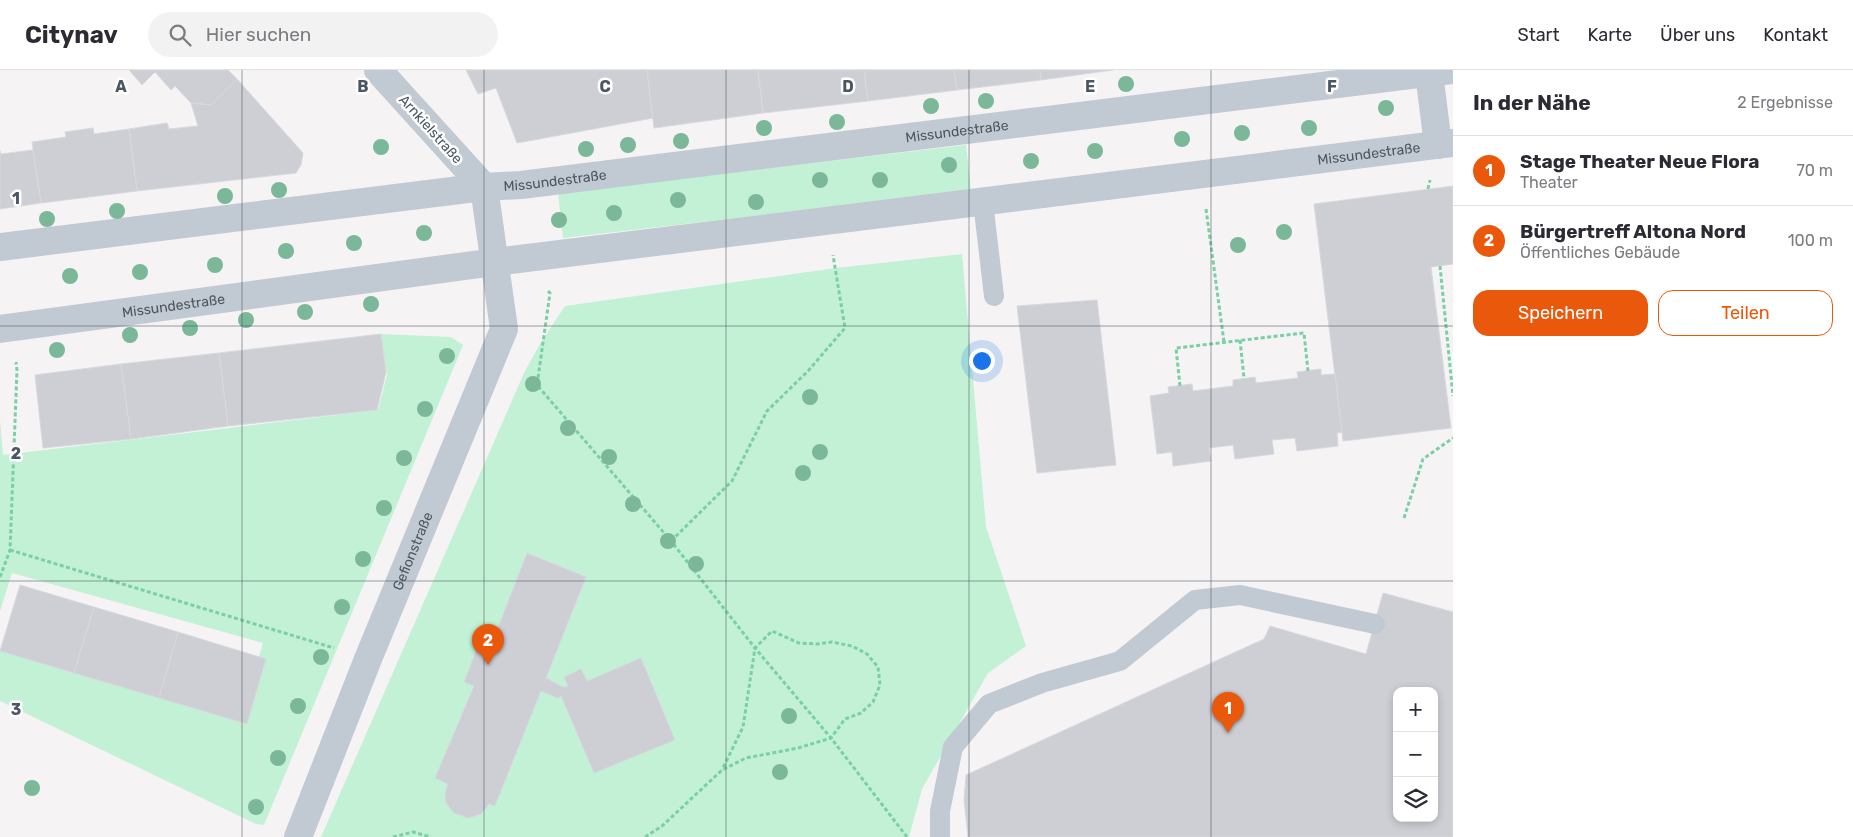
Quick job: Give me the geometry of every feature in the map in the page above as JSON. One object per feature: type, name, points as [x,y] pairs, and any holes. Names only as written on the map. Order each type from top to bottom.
[{"type":"street","name":"Arnkielstraße","points":[[378,70],[484,187]]},
{"type":"street","name":"Missundestraße","points":[[0,247],[1436,71],[1446,144],[532,259],[495,262],[5,328]]},
{"type":"street","name":"Missundestraße","points":[[484,187],[495,262]]},
{"type":"street","name":"Gefionstraße","points":[[298,837],[368,659],[504,329],[495,262]]},
{"type":"lane","points":[[983,202],[994,296]]},
{"type":"lane","points":[[940,837],[940,811],[952,747],[989,704],[1042,683],[1120,661],[1195,600],[1240,595],[1375,624]]},
{"type":"path","points":[[1201,175],[1224,342]]},
{"type":"path","points":[[671,540],[732,481],[767,411],[808,371],[845,328],[836,268],[825,222]]},
{"type":"path","points":[[532,259],[550,294],[537,385],[671,540],[755,648],[831,738],[906,837]]},
{"type":"path","points":[[1440,266],[1453,396]]},
{"type":"path","points":[[0,577],[10,550],[17,370],[5,328]]},
{"type":"path","points":[[1180,386],[1176,348],[1240,340],[1304,333],[1308,371]]},
{"type":"path","points":[[1240,340],[1244,378]]},
{"type":"path","points":[[1404,518],[1423,459],[1453,438]]},
{"type":"path","points":[[10,550],[368,659]]},
{"type":"path","points":[[645,837],[662,826],[722,770],[746,758],[798,748],[831,738],[844,719],[861,713],[873,702],[880,685],[878,667],[867,654],[852,646],[832,642],[817,644],[799,643],[772,631],[755,648],[743,727],[722,770]]},
{"type":"path","points":[[393,837],[413,832],[431,837]]},
{"type":"green space","points":[[966,145],[971,191],[563,238],[558,193]]},
{"type":"green space","points":[[962,254],[986,527],[1026,646],[988,673],[922,789],[909,837],[321,837],[525,371],[565,306],[836,268]]},
{"type":"green space","points":[[381,334],[451,337],[463,345],[264,825],[256,824],[0,701],[0,650],[240,719],[263,643],[12,573],[0,611],[0,420],[3,455],[378,410],[387,375]]},
{"type":"building","points":[[129,70],[228,70],[237,79],[211,105],[191,103],[175,86],[171,90],[155,72],[142,85]]},
{"type":"building","points":[[466,70],[647,70],[653,118],[517,143],[496,88],[478,94]]},
{"type":"building","points":[[647,70],[758,70],[763,113],[654,128]]},
{"type":"building","points":[[758,70],[864,70],[868,101],[763,113]]},
{"type":"building","points":[[864,70],[954,70],[957,90],[868,101]]},
{"type":"building","points":[[954,70],[1040,70],[1041,80],[957,90]]},
{"type":"building","points":[[1040,70],[1113,70],[1041,80]]},
{"type":"building","points":[[237,79],[303,153],[301,165],[296,173],[137,191],[129,129],[167,123],[169,129],[198,126],[191,103],[211,105]]},
{"type":"building","points":[[93,128],[94,134],[129,129],[137,191],[41,203],[32,142],[66,137],[65,132]]},
{"type":"building","points":[[33,150],[41,203],[0,209],[0,151],[1,154]]},
{"type":"building","points":[[1453,186],[1453,264],[1431,267],[1451,428],[1343,441],[1314,204]]},
{"type":"building","points":[[1097,300],[1116,465],[1037,473],[1017,306]]},
{"type":"building","points":[[381,334],[386,372],[377,410],[228,426],[219,353]]},
{"type":"building","points":[[219,353],[228,426],[131,439],[121,364]]},
{"type":"building","points":[[121,364],[131,439],[43,448],[35,375]]},
{"type":"building","points":[[1321,369],[1321,375],[1335,374],[1342,432],[1337,433],[1338,446],[1297,451],[1295,438],[1272,440],[1274,454],[1235,459],[1233,445],[1209,448],[1211,461],[1173,466],[1172,452],[1157,454],[1150,396],[1169,393],[1168,387],[1192,384],[1193,391],[1233,386],[1233,380],[1255,377],[1256,383],[1298,378],[1297,372]]},
{"type":"building","points":[[527,553],[586,577],[546,678],[563,687],[568,686],[564,677],[581,669],[587,681],[641,658],[675,740],[594,773],[561,696],[558,698],[541,691],[495,806],[489,804],[481,814],[468,818],[454,813],[446,803],[445,793],[448,784],[435,778],[474,686],[464,682],[481,638],[492,643]]},
{"type":"building","points":[[20,585],[94,607],[74,673],[0,651]]},
{"type":"building","points":[[1383,593],[1453,612],[1453,837],[968,837],[964,800],[966,775],[1264,639],[1270,626],[1366,654]]},
{"type":"building","points":[[94,607],[178,632],[159,698],[74,673]]},
{"type":"building","points":[[178,632],[266,659],[247,724],[159,698]]},
{"type":"place","name":"Bürgertreff Altona Nord","points":[[488,665]]},
{"type":"place","name":"Stage Theater Neue Flora","points":[[1228,733]]}]
